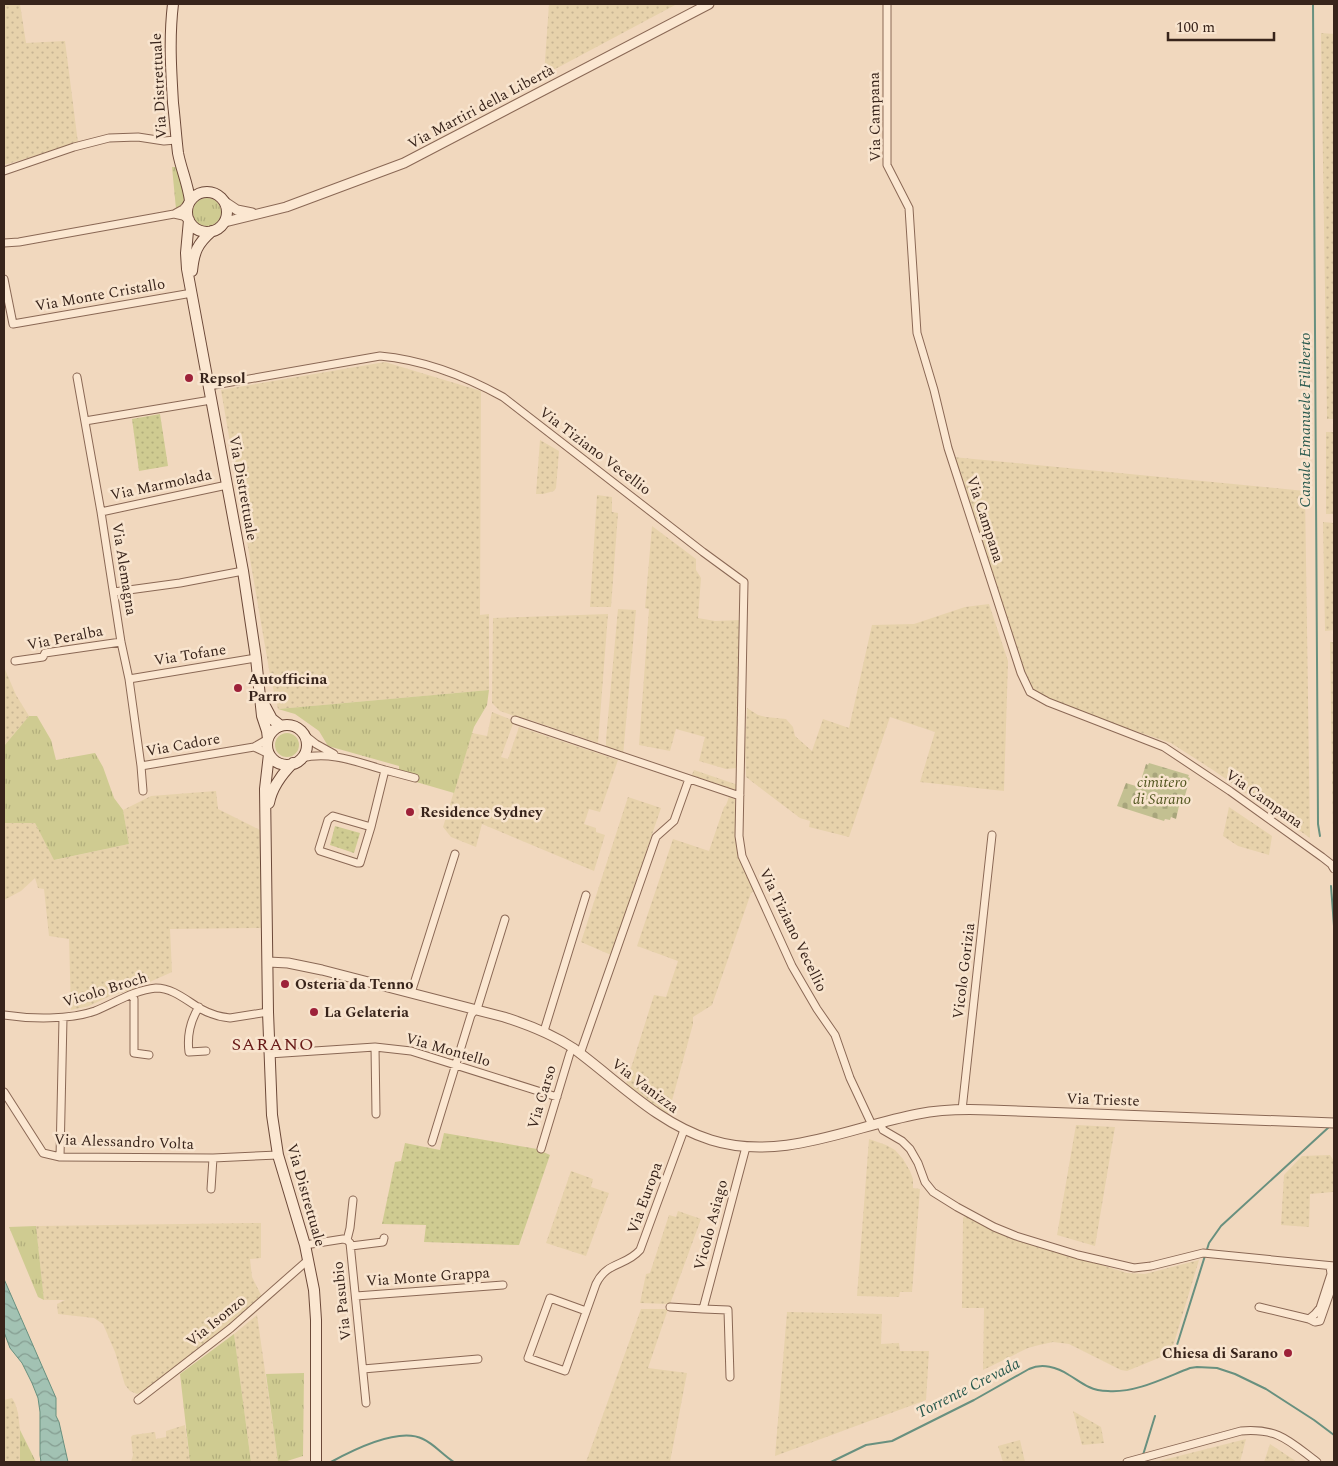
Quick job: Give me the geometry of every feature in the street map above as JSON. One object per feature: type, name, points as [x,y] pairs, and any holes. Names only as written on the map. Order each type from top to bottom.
[{"type":"main road","name":"Via Distrettuale","points":[[173,4],[170,56],[176,140],[190,201],[187,214],[189,220],[186,269],[228,485],[256,658],[262,716],[268,739]]},
{"type":"main road","name":"Via Distrettuale","points":[[181,166],[194,183],[218,194],[225,202]]},
{"type":"main road","points":[[190,201],[198,194],[208,191]]},
{"type":"main road","points":[[225,202],[227,216],[225,222]]},
{"type":"main road","points":[[189,220],[198,230],[212,231]]},
{"type":"main road","name":"Via Distrettuale","points":[[191,290],[195,252],[201,242],[225,222]]},
{"type":"main road","points":[[260,694],[268,713],[282,726]]},
{"type":"main road","points":[[293,726],[302,732],[306,748],[297,761],[284,772],[273,788],[265,819],[265,789],[269,754],[268,739],[276,728],[293,726]]},
{"type":"main road","points":[[269,754],[282,764],[297,761]]},
{"type":"main road","name":"Via Distrettuale","points":[[265,819],[268,1012],[272,1115],[278,1155],[305,1245],[314,1290],[316,1320],[316,1461]]},
{"type":"street","name":"Via Martiri della Libertà","points":[[225,222],[286,208],[404,163],[709,4]]},
{"type":"street","name":"Via Campana","points":[[887,4],[887,165],[910,208],[917,333],[934,390],[948,448],[1021,673],[1030,692],[1048,702],[1164,747],[1230,791],[1314,852],[1334,869]]},
{"type":"street","points":[[4,171],[74,147],[109,138],[138,137],[164,141],[176,140]]},
{"type":"street","points":[[4,242],[19,242],[174,214],[183,209],[190,201]]},
{"type":"street","points":[[225,202],[237,210],[258,214]]},
{"type":"street","points":[[174,214],[184,216],[189,220]]},
{"type":"street","name":"Via Monte Cristallo","points":[[4,278],[13,324],[191,290]]},
{"type":"street","name":"Via Tiziano Vecellio","points":[[209,386],[380,356],[399,358],[427,365],[477,383],[503,397],[744,582],[739,836],[742,856],[792,966],[835,1035],[850,1078],[876,1124],[902,1141],[910,1149],[925,1182],[933,1192],[957,1207],[1005,1231],[1078,1255],[1134,1268],[1151,1266],[1206,1253],[1332,1266]]},
{"type":"street","name":"Via Alemagna","points":[[77,377],[101,512],[121,642],[129,679],[141,766]]},
{"type":"street","points":[[85,421],[211,400]]},
{"type":"street","name":"Via Marmolada","points":[[101,512],[228,485]]},
{"type":"street","points":[[114,592],[180,583],[243,571]]},
{"type":"street","name":"Via Peralba","points":[[15,661],[43,657],[45,653],[121,642]]},
{"type":"street","name":"Via Tofane","points":[[129,679],[256,658]]},
{"type":"street","points":[[515,720],[689,780],[740,795]]},
{"type":"street","points":[[302,732],[308,739],[339,757]]},
{"type":"street","name":"Via Cadore","points":[[143,791],[141,766],[254,747],[268,739]]},
{"type":"street","points":[[254,747],[269,754]]},
{"type":"street","points":[[297,761],[318,755],[339,757],[415,778]]},
{"type":"street","points":[[371,827],[333,816],[329,817],[319,849],[320,851],[360,863],[371,827],[385,770]]},
{"type":"street","points":[[580,1054],[656,837],[674,821],[689,780]]},
{"type":"street","name":"Vicolo Gorizia","points":[[962,1110],[992,835]]},
{"type":"street","points":[[411,993],[455,854]]},
{"type":"street","points":[[544,1031],[586,895]]},
{"type":"street","points":[[432,1142],[471,1014],[475,1010],[480,998],[505,919]]},
{"type":"street","name":"Via Vanizza","points":[[268,962],[288,963],[322,970],[520,1022],[544,1031],[580,1054],[657,1114],[684,1130],[712,1140],[746,1147],[787,1146],[876,1124]]},
{"type":"street","name":"Vicolo Broch","points":[[4,1015],[63,1018],[95,1011],[131,994],[152,989],[165,989],[198,1008],[219,1016],[230,1018],[268,1012]]},
{"type":"street","points":[[131,994],[134,999],[134,1053],[149,1055]]},
{"type":"street","points":[[198,1008],[193,1016],[188,1041],[189,1052],[206,1051]]},
{"type":"street","points":[[60,1157],[63,1018]]},
{"type":"street","points":[[375,1047],[376,1114]]},
{"type":"street","name":"Via Montello","points":[[269,1054],[375,1047],[411,1051],[557,1098]]},
{"type":"street","name":"Via Carso","points":[[541,1149],[570,1053]]},
{"type":"street","name":"Via Alessandro Volta","points":[[4,1092],[43,1153],[60,1157],[213,1158],[278,1155]]},
{"type":"street","name":"Via Trieste","points":[[876,1124],[927,1112],[962,1110],[1332,1123]]},
{"type":"street","name":"Via Europa","points":[[586,1311],[550,1298],[528,1358],[565,1371],[601,1275],[612,1266],[632,1258],[640,1250],[684,1130]]},
{"type":"street","name":"Vicolo Asiago","points":[[703,1309],[746,1147]]},
{"type":"street","points":[[211,1189],[213,1158]]},
{"type":"street","points":[[353,1200],[349,1243],[383,1242],[384,1238]]},
{"type":"street","name":"Via Pasubio","points":[[305,1245],[343,1239],[349,1243],[366,1403]]},
{"type":"street","name":"Via Isonzo","points":[[138,1400],[231,1328],[308,1260]]},
{"type":"street","points":[[1309,1319],[1320,1308],[1332,1266]]},
{"type":"street","points":[[1259,1307],[1315,1322],[1320,1321],[1334,1281]]},
{"type":"street","name":"Via Monte Grappa","points":[[356,1296],[503,1285]]},
{"type":"street","points":[[670,1307],[728,1310],[730,1377]]},
{"type":"street","points":[[363,1369],[478,1359]]},
{"type":"street","points":[[1127,1462],[1241,1431],[1254,1430],[1266,1431],[1284,1437],[1317,1462]]},
{"type":"shaded area","points":[[4,4],[20,4],[26,43],[65,41],[78,143],[4,165]]},
{"type":"shaded area","points":[[549,4],[677,4],[544,75]]},
{"type":"shaded area","points":[[1321,33],[1334,34],[1334,419],[1327,419]]},
{"type":"shaded area","points":[[385,362],[481,391],[480,615],[489,614],[489,690],[278,709],[270,675],[221,390]]},
{"type":"shaded area","points":[[1326,432],[1334,432],[1334,514],[1326,514]]},
{"type":"shaded area","points":[[540,440],[559,451],[556,488],[554,491],[536,494]]},
{"type":"shaded area","points":[[953,457],[1305,491],[1310,838],[1171,743],[1040,699],[1035,695],[1023,671]]},
{"type":"shaded area","points":[[597,495],[612,497],[612,512],[618,513],[611,607],[590,607]]},
{"type":"shaded area","points":[[1323,522],[1334,523],[1334,630],[1325,631]]},
{"type":"shaded area","points":[[652,526],[696,559],[696,570],[701,578],[698,618],[715,621],[740,620],[737,768],[726,769],[699,761],[705,737],[676,729],[670,751],[639,745],[649,609],[645,608]]},
{"type":"shaded area","points":[[989,604],[1008,661],[1004,791],[920,782],[935,732],[890,717],[849,837],[809,827],[810,821],[800,818],[746,777],[747,708],[758,715],[786,719],[793,727],[795,736],[812,751],[823,719],[849,728],[872,625],[914,624],[965,607]]},
{"type":"shaded area","points":[[618,609],[636,610],[623,756],[610,751],[606,746]]},
{"type":"shaded area","points":[[608,614],[598,743],[500,711],[492,703],[493,618]]},
{"type":"shaded area","points":[[1330,642],[1334,642],[1334,846],[1333,846]]},
{"type":"shaded area","points":[[4,667],[16,695],[29,716],[4,746]]},
{"type":"shaded area","points":[[492,712],[514,721],[501,757],[508,759],[519,727],[618,760],[600,812],[589,809],[584,824],[596,828],[596,832],[605,835],[594,871],[482,824],[476,847],[451,837],[443,827],[472,733],[487,736]]},
{"type":"shaded area","points":[[694,770],[738,785],[735,792],[691,777]]},
{"type":"shaded area","points":[[216,791],[218,809],[260,830],[262,928],[170,929],[172,972],[89,1006],[71,1010],[69,939],[49,936],[44,889],[38,888],[35,878],[21,891],[4,900],[4,823],[35,823],[55,860],[129,844],[123,810],[151,796]]},
{"type":"shaded area","points":[[628,797],[661,808],[611,955],[581,942]]},
{"type":"shaded area","points":[[729,797],[735,799],[736,844],[741,860],[756,889],[751,893],[712,1005],[693,1017],[693,1024],[668,1115],[626,1084],[654,995],[666,997],[678,961],[637,946],[673,839],[709,851]]},
{"type":"shaded area","points":[[1229,807],[1272,836],[1269,855],[1238,846],[1223,836]]},
{"type":"shaded area","points":[[1076,1125],[1115,1127],[1095,1246],[1057,1235]]},
{"type":"shaded area","points":[[869,1139],[895,1150],[910,1171],[913,1179],[913,1188],[920,1189],[912,1292],[900,1292],[899,1297],[857,1296]]},
{"type":"shaded area","points":[[1330,1155],[1334,1161],[1333,1192],[1310,1194],[1309,1227],[1281,1225],[1284,1175],[1302,1156]]},
{"type":"shaded area","points":[[571,1171],[593,1179],[591,1187],[609,1193],[586,1256],[546,1243]]},
{"type":"shaded area","points":[[678,1211],[701,1219],[670,1304],[640,1303],[646,1274],[650,1273],[669,1215],[676,1217]]},
{"type":"shaded area","points":[[966,1214],[1013,1237],[1127,1273],[1145,1274],[1199,1260],[1171,1353],[1127,1371],[1121,1370],[1069,1344],[1053,1342],[1028,1348],[983,1370],[984,1308],[962,1308],[963,1218]]},
{"type":"shaded area","points":[[261,1223],[261,1258],[250,1259],[252,1277],[263,1299],[144,1391],[137,1394],[130,1391],[125,1385],[115,1352],[103,1324],[94,1318],[58,1314],[57,1304],[65,1300],[44,1300],[36,1226]]},
{"type":"shaded area","points":[[641,1309],[668,1309],[648,1368],[687,1373],[670,1462],[586,1462]]},
{"type":"shaded area","points":[[787,1312],[882,1314],[881,1344],[899,1343],[900,1351],[929,1351],[926,1400],[775,1456]]},
{"type":"shaded area","points":[[257,1315],[278,1462],[251,1462],[234,1334]]},
{"type":"shaded area","points":[[12,1398],[18,1413],[20,1462],[4,1462],[4,1400]]},
{"type":"shaded area","points":[[1073,1411],[1101,1427],[1104,1443],[1082,1445]]},
{"type":"shaded area","points":[[185,1425],[190,1462],[131,1462],[133,1455],[131,1437],[133,1435],[155,1432],[156,1439],[166,1437],[166,1431]]},
{"type":"shaded area","points":[[1246,1439],[1240,1462],[1155,1462]]},
{"type":"shaded area","points":[[1020,1440],[1025,1462],[1003,1462],[998,1446]]},
{"type":"shaded area","points":[[1270,1444],[1297,1462],[1264,1462]]},
{"type":"green space","points":[[172,167],[176,167],[184,190],[183,205],[176,209]]},
{"type":"green space","points":[[207,198],[217,202],[221,212],[217,222],[207,226],[197,222],[193,212],[197,202]]},
{"type":"green space","points":[[160,414],[168,466],[139,471],[132,419]]},
{"type":"green space","points":[[489,690],[487,705],[474,727],[454,793],[399,777],[399,766],[328,746],[319,731],[295,714],[278,709]]},
{"type":"green space","points":[[29,716],[37,716],[51,740],[56,760],[95,753],[103,767],[114,798],[123,810],[129,844],[54,860],[35,823],[4,823],[4,746]]},
{"type":"green space","points":[[287,733],[296,736],[299,745],[296,754],[287,757],[278,754],[275,745],[278,736]]},
{"type":"green space","name":"cimitero di Sarano","points":[[1149,763],[1189,775],[1188,777],[1190,778],[1182,806],[1179,806],[1176,819],[1171,817],[1170,820],[1165,819],[1164,821],[1117,806],[1126,783],[1139,787],[1146,764],[1148,765]]},
{"type":"green space","points":[[335,826],[360,833],[354,853],[330,845]]},
{"type":"green space","points":[[444,1133],[537,1149],[550,1155],[519,1245],[424,1242],[426,1225],[382,1224],[395,1162],[401,1161],[405,1143],[440,1150]]},
{"type":"green space","points":[[36,1226],[44,1300],[38,1297],[9,1227]]},
{"type":"green space","points":[[234,1334],[251,1462],[190,1462],[180,1374]]},
{"type":"green space","points":[[304,1373],[303,1456],[278,1462],[266,1374]]},
{"type":"green space","points":[[20,1430],[36,1462],[20,1462]]},
{"type":"water","points":[[4,1279],[56,1398],[56,1416],[68,1462],[41,1462],[38,1398],[22,1363],[10,1348],[4,1332]]},
{"type":"waterway","name":"Canale Emanuele Filiberto","points":[[1313,4],[1318,824],[1320,836]]},
{"type":"waterway","name":"Canale Emanuele Filiberto","points":[[1331,886],[1334,926]]},
{"type":"waterway","name":"Canale Emanuele Filiberto","points":[[1177,1345],[1209,1243],[1221,1226],[1329,1127]]},
{"type":"waterway","name":"Torrente Crevada","points":[[831,1462],[866,1445],[892,1441],[974,1400],[1029,1369],[1039,1366],[1054,1368],[1091,1388],[1108,1391],[1129,1390],[1190,1368],[1217,1368],[1235,1374],[1266,1389],[1334,1435]]},
{"type":"waterway","name":"Canale Emanuele Filiberto","points":[[1143,1455],[1155,1416]]},
{"type":"waterway","name":"Torrente Crevada","points":[[331,1462],[363,1446],[402,1436],[413,1436],[423,1439],[454,1462]]},
{"type":"place","name":"Repsol","points":[[189,378]]},
{"type":"place","name":"Autofficina Parro","points":[[238,688]]},
{"type":"place","name":"Residence Sydney","points":[[410,812]]},
{"type":"place","name":"Osteria da Tenno","points":[[285,984]]},
{"type":"place","name":"La Gelateria","points":[[314,1012]]},
{"type":"place","name":"Chiesa di Sarano","points":[[1288,1353]]},
{"type":"district","name":"SARANO","points":[[273,1044]]}]
